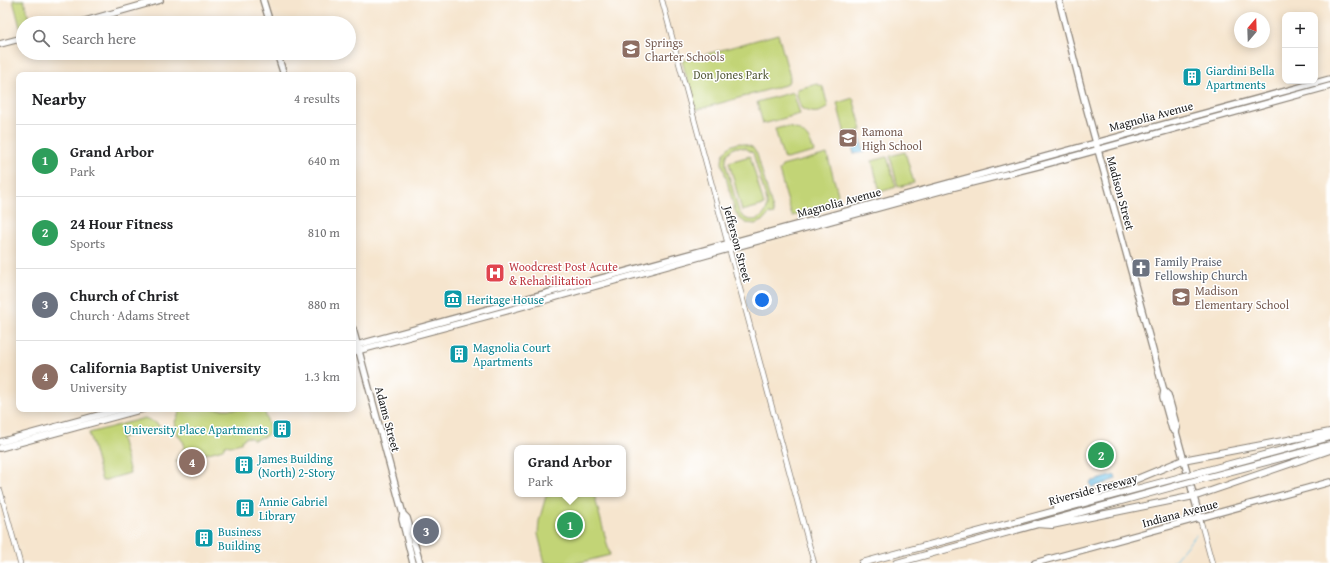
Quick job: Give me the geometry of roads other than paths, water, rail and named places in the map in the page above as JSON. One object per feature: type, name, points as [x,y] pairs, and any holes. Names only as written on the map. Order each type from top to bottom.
[{"type":"highway","points":[[1042,514],[1049,509],[1125,484],[1183,460],[1330,432]]},
{"type":"highway","name":"Riverside Freeway","points":[[862,563],[1330,437]]},
{"type":"highway","name":"Riverside Freeway","points":[[897,563],[1035,524],[1330,445]]},
{"type":"highway","points":[[1035,524],[1052,525],[1193,496],[1330,450]]},
{"type":"main road","points":[[103,16],[160,0]]},
{"type":"main road","points":[[263,0],[268,16]]},
{"type":"main road","name":"Madison Street","points":[[1059,0],[1164,390],[1163,397],[1172,430],[1176,432],[1200,519]]},
{"type":"main road","points":[[0,44],[16,40]]},
{"type":"main road","points":[[280,60],[283,72]]},
{"type":"main road","name":"Magnolia Avenue","points":[[1098,146],[1330,79]]},
{"type":"main road","name":"Magnolia Avenue","points":[[356,348],[1098,146],[1330,86]]},
{"type":"main road","name":"Adams Street","points":[[356,348],[403,514],[402,519],[413,563]]},
{"type":"main road","points":[[0,442],[109,412]]},
{"type":"main road","points":[[0,448],[132,412]]},
{"type":"main road","name":"Indiana Avenue","points":[[1035,563],[1200,519],[1330,482]]},
{"type":"main road","name":"Adams Street","points":[[403,514],[407,518],[420,563]]},
{"type":"main road","points":[[404,528],[411,531]]},
{"type":"street","name":"Jefferson Street","points":[[662,0],[814,563]]},
{"type":"street","points":[[0,490],[20,563]]},
{"type":"street","name":"Madison Street","points":[[1200,519],[1212,563]]},
{"type":"water","points":[[861,139],[864,152],[854,154],[851,142]]},
{"type":"water","points":[[1115,475],[1116,479],[1092,488],[1090,482]]},
{"type":"waterway","points":[[1172,563],[1196,535]]},
{"type":"place","name":"Springs Charter Schools","points":[[631,49]]},
{"type":"place","name":"Giardini Bella Apartments","points":[[1192,77]]},
{"type":"place","name":"Ramona High School","points":[[848,138]]},
{"type":"place","name":"Family Praise Fellowship Church","points":[[1141,268]]},
{"type":"place","name":"Woodcrest Post Acute & Rehabilitation","points":[[495,273]]},
{"type":"place","name":"Madison Elementary School","points":[[1181,297]]},
{"type":"place","name":"Heritage House","points":[[453,299]]},
{"type":"place","name":"Magnolia Court Apartments","points":[[459,354]]},
{"type":"place","name":"University Place Apartments","points":[[282,429]]},
{"type":"place","name":"24 Hour Fitness","points":[[1101,455]]},
{"type":"place","name":"California Baptist University","points":[[192,462]]},
{"type":"place","name":"James Building (North) 2-Story","points":[[244,465]]},
{"type":"place","name":"Annie Gabriel Library","points":[[245,508]]},
{"type":"place","name":"Grand Arbor","points":[[570,525]]},
{"type":"place","name":"Church of Christ","points":[[426,531]]},
{"type":"place","name":"Business Building","points":[[204,538]]},
{"type":"park label","name":"Don Jones Park","points":[[731,74]]}]
